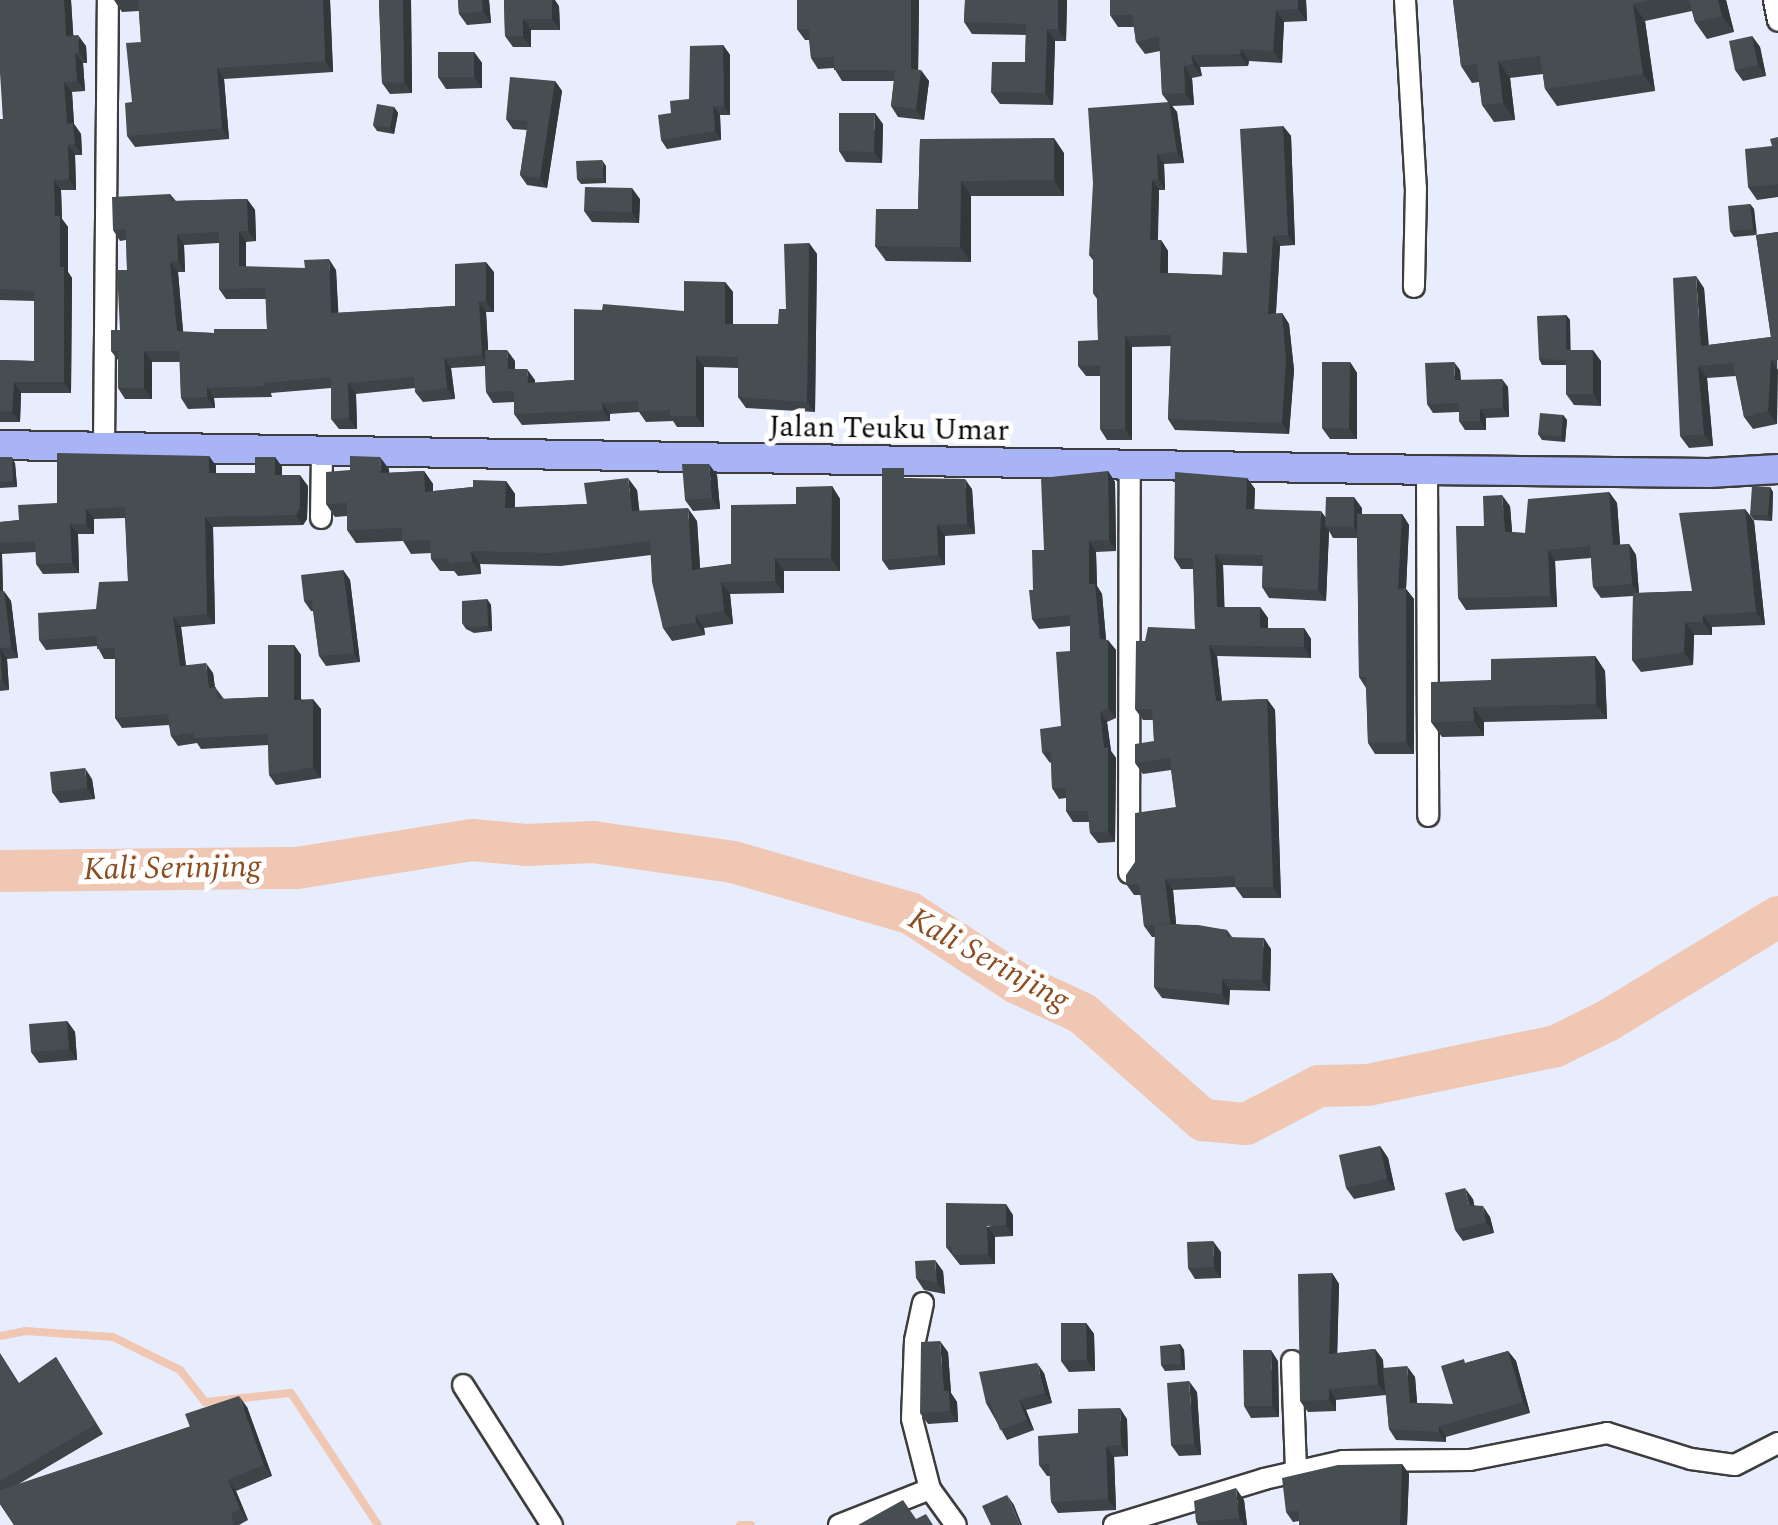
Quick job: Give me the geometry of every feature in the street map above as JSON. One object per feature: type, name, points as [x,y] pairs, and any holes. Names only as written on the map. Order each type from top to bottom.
[{"type":"main road","name":"Jalan Teuku Umar","points":[[0,445],[1427,470],[1709,473],[1778,469]]},
{"type":"street","points":[[104,447],[108,0]]},
{"type":"street","points":[[1404,0],[1416,188],[1414,288]]},
{"type":"street","points":[[1774,0],[1778,20]]},
{"type":"street","points":[[322,452],[322,518]]},
{"type":"street","points":[[1129,873],[1130,465]]},
{"type":"street","points":[[1427,470],[1428,816]]},
{"type":"street","points":[[923,1303],[915,1341],[912,1420],[930,1488],[956,1525]]},
{"type":"street","points":[[1292,1361],[1296,1472]]},
{"type":"street","points":[[463,1384],[552,1525]]},
{"type":"street","points":[[1114,1525],[1343,1461],[1470,1460],[1608,1433],[1692,1459],[1735,1465],[1778,1443]]},
{"type":"street","points":[[838,1525],[930,1488]]},
{"type":"building","points":[[0,0],[64,0],[66,36],[78,35],[79,53],[75,53],[77,81],[64,82],[67,124],[73,123],[75,144],[68,145],[69,179],[54,180],[55,216],[60,216],[60,267],[64,267],[64,382],[14,382],[12,412],[0,411],[0,360],[34,361],[34,291],[0,289]]},
{"type":"building","points":[[138,0],[323,0],[325,61],[217,68],[222,128],[127,136],[125,103],[132,102],[126,43],[141,42]]},
{"type":"building","points":[[379,0],[403,0],[404,82],[382,83]]},
{"type":"building","points":[[458,0],[482,0],[483,11],[459,14]]},
{"type":"building","points":[[504,0],[552,0],[552,19],[523,19],[523,36],[505,36]]},
{"type":"building","points":[[797,0],[911,0],[911,69],[921,70],[916,109],[891,106],[895,70],[834,70],[834,57],[811,58],[809,29],[797,29]]},
{"type":"building","points":[[965,0],[1058,0],[1058,29],[1047,29],[1045,93],[991,92],[992,62],[1025,62],[1026,24],[964,22]]},
{"type":"building","points":[[1110,0],[1298,0],[1298,9],[1276,10],[1273,51],[1241,49],[1240,54],[1191,55],[1193,64],[1184,66],[1185,93],[1162,94],[1159,37],[1136,42],[1132,15],[1110,15]]},
{"type":"building","points":[[1453,0],[1652,0],[1633,4],[1643,74],[1545,89],[1540,56],[1498,61],[1503,103],[1482,105],[1477,64],[1461,66]]},
{"type":"building","points":[[1689,0],[1718,0],[1722,16],[1695,22]]},
{"type":"building","points":[[1752,36],[1758,65],[1735,70],[1729,41]]},
{"type":"building","points":[[723,45],[724,106],[713,106],[715,131],[661,140],[658,115],[671,113],[670,101],[689,99],[690,46]]},
{"type":"building","points":[[438,52],[474,52],[474,77],[438,77]]},
{"type":"building","points":[[510,77],[555,81],[540,178],[520,175],[528,121],[506,119]]},
{"type":"building","points":[[1169,102],[1177,152],[1157,154],[1158,179],[1152,180],[1150,240],[1161,240],[1160,273],[1222,275],[1223,252],[1247,253],[1240,129],[1283,126],[1288,235],[1273,236],[1268,314],[1282,313],[1286,359],[1282,423],[1168,419],[1171,335],[1125,336],[1125,429],[1100,429],[1100,365],[1078,366],[1078,341],[1098,340],[1093,255],[1089,255],[1093,183],[1088,108]]},
{"type":"building","points":[[377,104],[394,107],[390,128],[373,125]]},
{"type":"building","points":[[839,113],[875,113],[874,152],[839,151]]},
{"type":"building","points":[[1778,137],[1778,184],[1748,187],[1745,149],[1772,146],[1770,139]]},
{"type":"building","points":[[1054,138],[1054,180],[961,181],[960,247],[875,246],[876,209],[918,209],[920,139]]},
{"type":"building","points":[[602,160],[603,178],[577,179],[576,161]]},
{"type":"building","points":[[585,187],[632,188],[632,212],[584,211]]},
{"type":"building","points":[[170,194],[171,201],[247,199],[248,231],[239,231],[239,266],[305,268],[304,260],[329,259],[331,313],[455,306],[455,264],[486,262],[486,301],[479,302],[482,355],[444,358],[447,388],[415,392],[414,377],[348,383],[349,418],[331,419],[331,377],[264,386],[207,388],[207,397],[181,398],[179,351],[144,351],[144,388],[118,388],[118,351],[111,351],[111,330],[120,330],[117,270],[127,270],[126,229],[113,230],[112,197]],"holes":[[[219,232],[219,289],[265,288],[267,329],[177,331],[170,262],[178,261],[177,234]]]},
{"type":"building","points":[[1750,204],[1753,229],[1730,231],[1728,206]]},
{"type":"building","points":[[1778,232],[1778,360],[1771,360],[1768,411],[1744,417],[1733,363],[1698,366],[1704,434],[1680,436],[1673,278],[1696,276],[1701,346],[1771,337],[1756,235]]},
{"type":"building","points":[[809,243],[807,402],[738,397],[738,357],[696,356],[696,416],[670,416],[670,410],[639,411],[638,401],[602,403],[603,410],[514,414],[514,391],[486,392],[485,350],[507,350],[508,369],[527,369],[528,383],[574,380],[574,309],[602,310],[603,304],[684,311],[684,281],[725,282],[725,324],[778,324],[779,309],[786,309],[784,244]]},
{"type":"building","points":[[1566,315],[1566,360],[1539,359],[1537,316]]},
{"type":"building","points":[[1566,350],[1593,350],[1593,394],[1566,394]]},
{"type":"building","points":[[1322,362],[1350,362],[1349,428],[1322,428]]},
{"type":"building","points":[[1454,362],[1455,380],[1502,379],[1503,408],[1480,409],[1480,421],[1459,421],[1459,403],[1427,404],[1425,363]]},
{"type":"building","points":[[1540,413],[1563,415],[1561,437],[1538,434]]},
{"type":"building","points":[[57,453],[209,456],[209,473],[255,473],[255,457],[275,457],[275,475],[300,475],[300,508],[296,515],[205,517],[207,614],[173,617],[180,666],[206,663],[209,688],[216,687],[217,699],[268,697],[268,645],[294,645],[294,700],[313,699],[313,767],[269,775],[268,734],[194,738],[193,732],[171,736],[168,714],[115,718],[115,648],[97,649],[97,636],[39,640],[38,613],[96,609],[99,582],[128,581],[125,507],[86,509],[86,524],[70,524],[72,563],[36,564],[35,541],[0,543],[0,522],[19,520],[18,505],[57,503]]},
{"type":"building","points":[[350,456],[380,457],[381,473],[424,471],[425,492],[473,487],[473,480],[506,481],[505,508],[587,504],[584,483],[628,478],[632,511],[688,508],[692,570],[731,564],[731,505],[796,504],[796,487],[832,486],[831,558],[775,558],[775,581],[721,582],[724,611],[695,615],[696,622],[663,628],[652,582],[650,541],[552,553],[471,551],[472,561],[449,563],[449,558],[431,559],[430,540],[402,541],[402,528],[347,530],[347,503],[326,504],[326,472],[350,470]]},
{"type":"building","points":[[0,457],[12,457],[13,481],[0,482]]},
{"type":"building","points":[[682,464],[709,464],[712,498],[685,500]]},
{"type":"building","points":[[882,468],[904,468],[904,478],[965,479],[967,524],[937,525],[938,555],[882,560]]},
{"type":"building","points":[[1108,471],[1109,540],[1089,541],[1089,584],[1095,584],[1100,639],[1108,640],[1108,708],[1100,712],[1104,748],[1108,747],[1108,831],[1090,833],[1088,811],[1066,811],[1066,788],[1052,788],[1051,751],[1042,752],[1040,729],[1061,726],[1056,652],[1070,651],[1070,615],[1032,619],[1029,590],[1033,590],[1032,550],[1044,550],[1041,478]]},
{"type":"building","points":[[1175,472],[1247,478],[1246,509],[1321,511],[1318,590],[1262,587],[1263,555],[1215,554],[1217,607],[1260,607],[1260,628],[1304,628],[1304,647],[1209,645],[1216,701],[1267,699],[1273,887],[1235,887],[1235,876],[1165,879],[1170,923],[1159,924],[1198,925],[1227,930],[1226,937],[1264,938],[1262,980],[1222,979],[1222,994],[1154,987],[1155,925],[1144,926],[1139,884],[1126,884],[1126,875],[1135,862],[1135,813],[1176,807],[1170,758],[1135,763],[1135,744],[1154,741],[1152,709],[1135,709],[1136,641],[1145,641],[1148,627],[1195,629],[1193,558],[1174,558]]},
{"type":"building","points":[[1752,486],[1770,487],[1768,515],[1750,515]]},
{"type":"building","points":[[1609,492],[1613,545],[1629,544],[1632,584],[1593,587],[1590,546],[1548,550],[1550,596],[1458,598],[1456,526],[1484,526],[1483,496],[1502,495],[1505,532],[1525,533],[1528,499]]},
{"type":"building","points":[[1326,497],[1354,497],[1354,527],[1325,526]]},
{"type":"building","points":[[1745,509],[1756,612],[1703,615],[1703,622],[1685,622],[1684,652],[1632,660],[1633,593],[1692,591],[1679,513]]},
{"type":"building","points":[[1357,514],[1402,514],[1398,589],[1406,588],[1406,742],[1368,743],[1366,677],[1359,677]]},
{"type":"building","points":[[343,570],[354,653],[319,656],[312,600],[304,601],[301,575]]},
{"type":"building","points":[[0,591],[4,591],[11,647],[0,648]]},
{"type":"building","points":[[487,599],[488,626],[470,627],[462,623],[462,601]]},
{"type":"building","points":[[1595,656],[1596,704],[1473,707],[1474,721],[1431,722],[1431,682],[1491,680],[1491,659]]},
{"type":"building","points":[[85,768],[87,788],[52,792],[50,772]]},
{"type":"building","points":[[67,1021],[69,1049],[31,1052],[29,1024]]},
{"type":"building","points":[[1380,1146],[1387,1179],[1346,1188],[1339,1155]]},
{"type":"building","points":[[1465,1188],[1469,1205],[1483,1206],[1486,1222],[1455,1230],[1445,1193]]},
{"type":"building","points":[[946,1203],[1006,1204],[1006,1225],[987,1226],[988,1254],[953,1255],[951,1246],[946,1247]]},
{"type":"building","points":[[1213,1241],[1214,1267],[1188,1268],[1187,1242]]},
{"type":"building","points":[[935,1260],[937,1283],[916,1278],[915,1261]]},
{"type":"building","points":[[1332,1273],[1329,1354],[1375,1349],[1378,1384],[1329,1389],[1329,1400],[1300,1401],[1298,1274]]},
{"type":"building","points":[[1061,1323],[1086,1323],[1087,1360],[1061,1361]]},
{"type":"building","points":[[940,1341],[944,1391],[949,1391],[950,1411],[920,1413],[921,1342]]},
{"type":"building","points":[[1180,1344],[1181,1364],[1161,1365],[1160,1346]]},
{"type":"building","points":[[1243,1350],[1271,1350],[1272,1406],[1244,1406]]},
{"type":"building","points":[[1508,1351],[1523,1402],[1439,1426],[1439,1432],[1389,1429],[1383,1368],[1407,1366],[1410,1403],[1453,1404],[1441,1366]]},
{"type":"building","points":[[0,1354],[18,1384],[56,1357],[96,1424],[0,1481]]},
{"type":"building","points":[[1037,1363],[1045,1393],[1019,1400],[1027,1420],[1000,1430],[990,1403],[986,1403],[979,1372]]},
{"type":"building","points":[[1189,1381],[1194,1444],[1171,1445],[1167,1383]]},
{"type":"building","points":[[239,1396],[264,1465],[228,1480],[240,1509],[232,1513],[233,1525],[14,1525],[0,1504],[0,1490],[190,1427],[185,1414]]},
{"type":"building","points":[[1120,1408],[1121,1445],[1106,1446],[1108,1499],[1051,1502],[1049,1464],[1039,1465],[1038,1436],[1078,1433],[1078,1409]]},
{"type":"building","points":[[1402,1464],[1400,1525],[1299,1525],[1299,1511],[1286,1512],[1282,1478],[1338,1465]]},
{"type":"building","points":[[1236,1488],[1239,1518],[1196,1522],[1194,1501]]},
{"type":"building","points":[[1007,1495],[1020,1525],[991,1525],[982,1506]]},
{"type":"building","points":[[903,1500],[916,1519],[926,1514],[933,1525],[858,1525]]},
{"type":"waterway","name":"Kali Serinjing","points":[[0,871],[297,868],[472,840],[527,845],[593,842],[733,862],[910,913],[1017,983],[1082,1013],[1203,1120],[1246,1124],[1319,1086],[1368,1085],[1556,1046],[1607,1021],[1778,917]]},
{"type":"waterway","points":[[0,1336],[25,1331],[113,1337],[180,1370],[205,1402],[291,1393],[378,1525]]},
{"type":"waterway","points":[[740,1525],[751,1525]]}]
